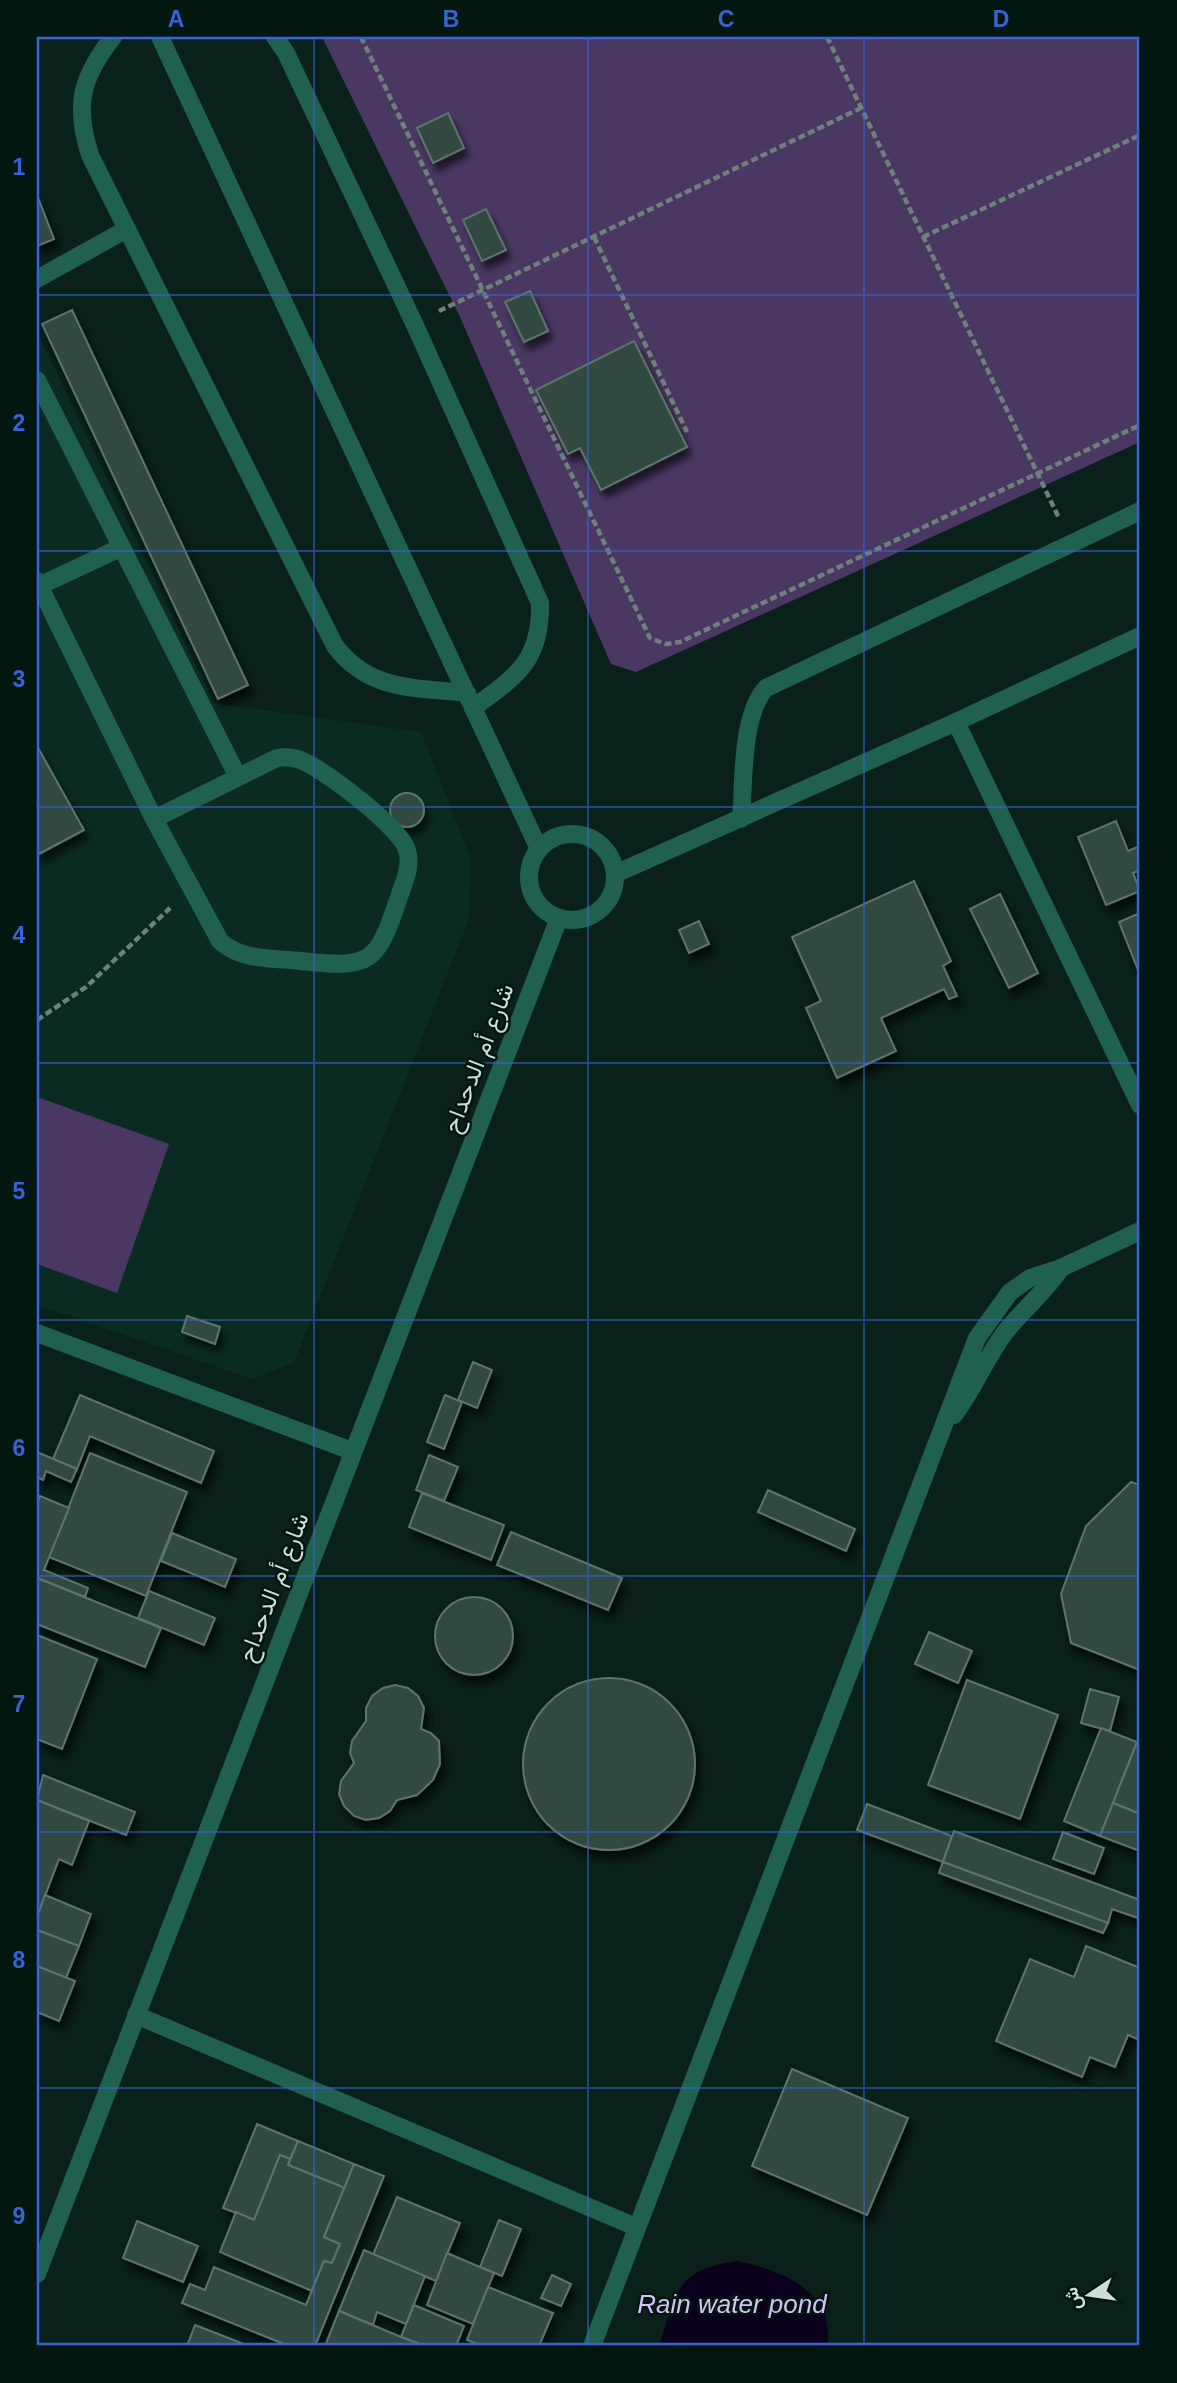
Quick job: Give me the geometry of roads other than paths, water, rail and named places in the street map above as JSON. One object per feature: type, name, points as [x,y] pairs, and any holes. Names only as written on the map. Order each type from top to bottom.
[{"type":"street","points":[[113,37],[90,71],[82,91],[81,111],[90,155],[342,656],[362,674],[378,681],[470,700],[525,667],[536,647],[540,604],[414,323],[286,53],[275,37]]},
{"type":"street","points":[[166,39],[539,849]]},
{"type":"street","points":[[37,279],[127,229]]},
{"type":"street","points":[[37,380],[238,777]]},
{"type":"street","points":[[741,819],[750,718],[758,696],[766,688],[1140,511]]},
{"type":"street","points":[[122,547],[38,583],[154,818],[220,941],[239,954],[339,965],[362,961],[372,956],[385,938],[408,870],[409,859],[401,837],[322,771],[299,759],[277,758],[154,818]]},
{"type":"street","points":[[615,874],[957,722],[1140,636]]},
{"type":"street","points":[[957,722],[1140,1105]]},
{"type":"street","points":[[563,835],[592,839],[607,854],[615,874],[613,888],[598,911],[572,920],[559,918],[541,907],[531,889],[529,875],[539,849],[563,835]]},
{"type":"street","name":"شارع أم الدحداح","points":[[37,2274],[559,918]]},
{"type":"street","points":[[592,2346],[945,1426],[966,1363],[992,1313],[1010,1292],[1030,1278],[1061,1268],[1140,1231]]},
{"type":"street","points":[[37,1333],[352,1451]]},
{"type":"street","points":[[136,2015],[636,2227]]},
{"type":"water","name":"Rain water pond","points":[[737,2261],[787,2277],[814,2297],[823,2311],[827,2327],[827,2346],[659,2346],[681,2287],[701,2270]]}]
